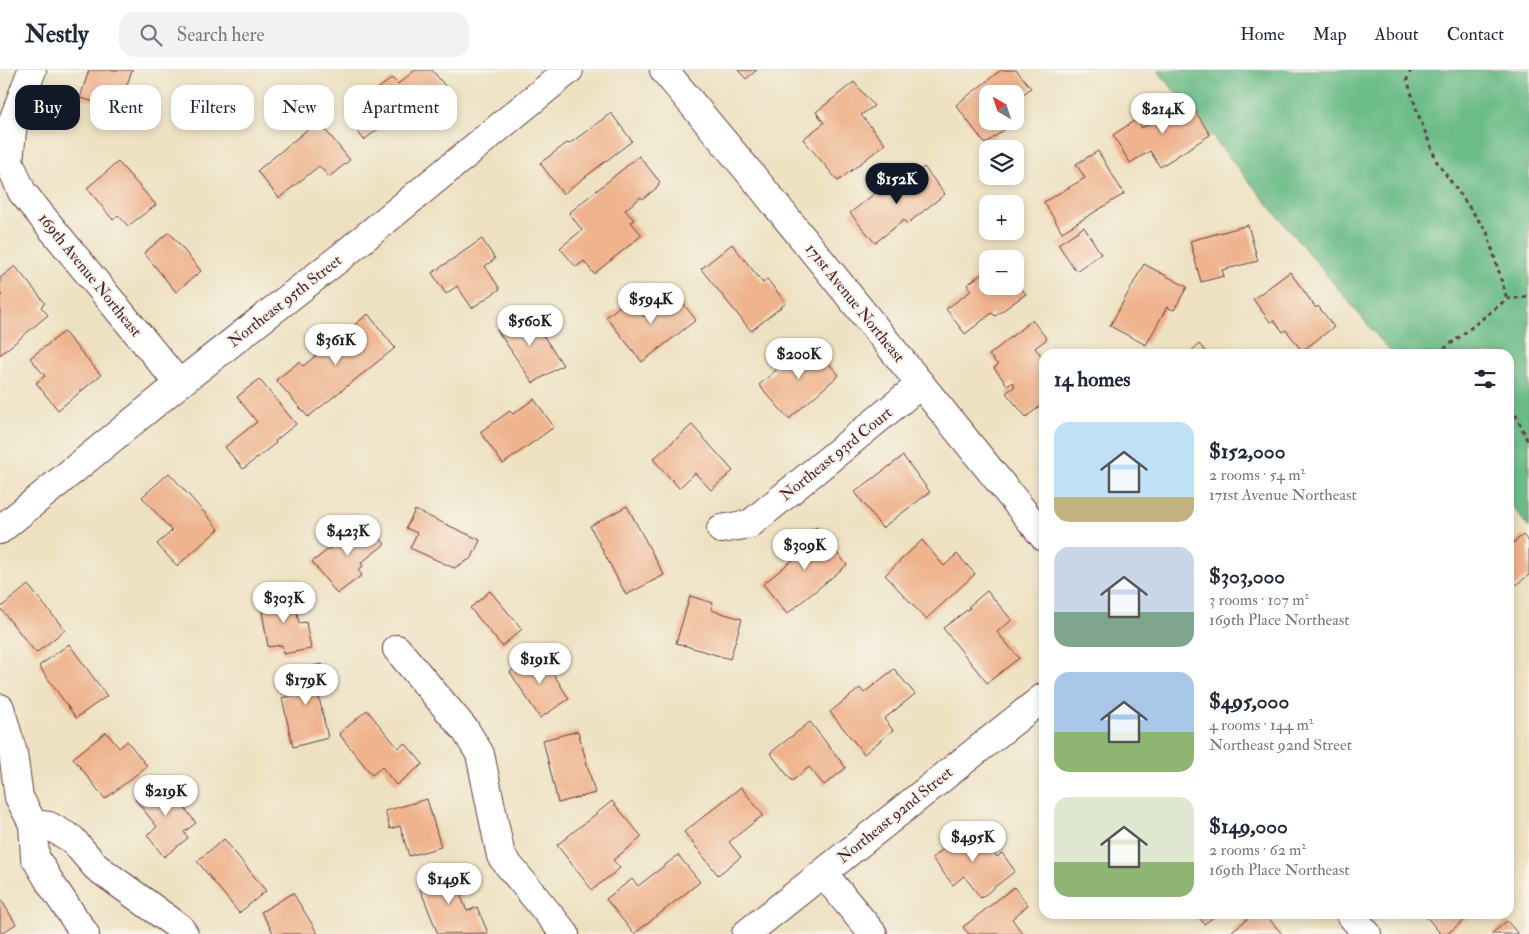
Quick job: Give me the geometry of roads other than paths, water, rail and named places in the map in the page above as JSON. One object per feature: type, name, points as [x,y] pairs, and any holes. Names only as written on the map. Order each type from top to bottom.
[{"type":"street","name":"169th Avenue Northeast","points":[[32,70],[13,121],[5,162],[22,192],[179,384]]},
{"type":"street","name":"Northeast 95th Street","points":[[0,530],[179,384],[341,257],[569,70]]},
{"type":"street","name":"171st Avenue Northeast","points":[[664,70],[1039,531]]},
{"type":"street","name":"Northeast 93rd Court","points":[[721,529],[750,524],[921,384]]},
{"type":"street","points":[[397,648],[466,731],[480,754],[500,856],[564,934]]},
{"type":"street","name":"Northeast 92nd Street","points":[[746,934],[1039,701]]},
{"type":"street","points":[[0,708],[13,753],[19,797],[33,824],[35,857],[85,934]]},
{"type":"street","points":[[33,824],[49,826],[72,839],[96,867],[179,927],[184,934]]},
{"type":"street","points":[[823,873],[873,934]]},
{"type":"street","points":[[1354,919],[1367,934]]}]
